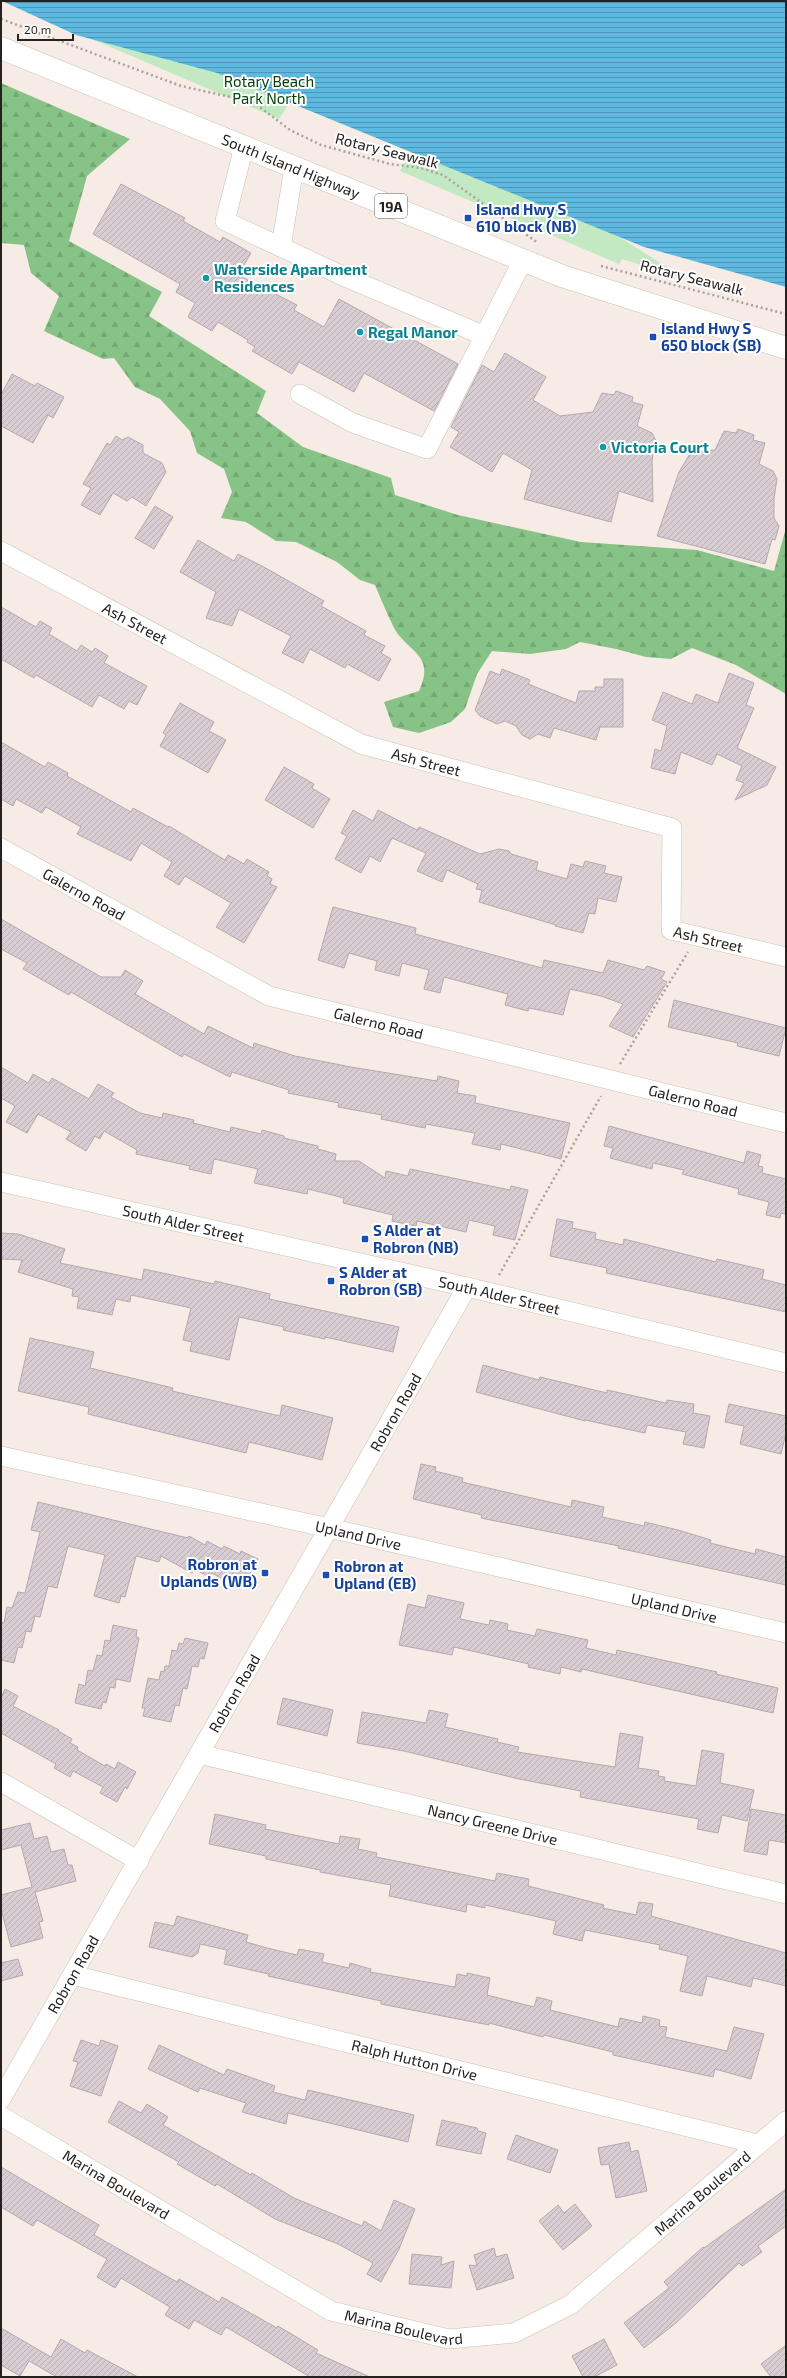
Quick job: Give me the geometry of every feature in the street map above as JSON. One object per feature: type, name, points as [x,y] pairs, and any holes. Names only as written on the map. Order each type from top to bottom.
[{"type":"main road","name":"South Island Highway","points":[[1,48],[562,276],[786,348]]},
{"type":"street","points":[[244,147],[225,221],[485,336]]},
{"type":"street","points":[[282,247],[294,168]]},
{"type":"street","points":[[300,394],[353,422],[427,449],[523,260]]},
{"type":"street","name":"Ash Street","points":[[1,551],[361,744],[672,828],[671,930],[786,957]]},
{"type":"street","name":"Galerno Road","points":[[1,848],[269,996],[786,1123]]},
{"type":"street","name":"South Alder Street","points":[[1,1182],[489,1292],[786,1363]]},
{"type":"street","name":"Robron Road","points":[[1,2099],[139,1861],[467,1287]]},
{"type":"street","name":"Upland Drive","points":[[1,1456],[329,1528],[786,1633]]},
{"type":"street","name":"Nancy Greene Drive","points":[[199,1754],[786,1894]]},
{"type":"street","points":[[1,1782],[139,1861]]},
{"type":"street","name":"Ralph Hutton Drive","points":[[73,1975],[757,2144]]},
{"type":"street","name":"Marina Boulevard","points":[[1,2116],[331,2310],[449,2339],[514,2333],[570,2305],[757,2144],[786,2121]]},
{"type":"path","name":"Rotary Seawalk","points":[[1,19],[181,86],[253,102],[290,130],[322,145],[390,164],[421,168],[443,175],[541,246]]},
{"type":"path","name":"Rotary Seawalk","points":[[598,265],[786,314]]},
{"type":"path","points":[[489,1292],[610,1080],[698,936]]},
{"type":"green space","name":"Rotary Beach Park North","points":[[3,1],[303,81],[279,119]]},
{"type":"green space","points":[[1,83],[130,139],[87,176],[69,241],[162,292],[149,316],[266,391],[257,413],[303,447],[391,478],[395,495],[458,515],[581,542],[697,550],[774,571],[786,528],[786,694],[736,665],[692,648],[671,659],[646,657],[580,642],[566,649],[530,654],[492,651],[477,674],[465,709],[451,722],[419,733],[393,727],[384,702],[419,691],[423,679],[424,669],[422,661],[418,655],[394,628],[375,585],[360,580],[337,562],[296,542],[276,541],[246,522],[221,518],[232,492],[224,469],[197,453],[190,431],[160,399],[135,387],[114,358],[103,359],[44,331],[59,296],[31,273],[24,245],[1,243]]},
{"type":"green space","points":[[417,138],[608,230],[688,280],[622,259],[619,264],[400,171]]},
{"type":"water","points":[[2,1],[786,1],[786,287],[644,247],[217,73],[76,35]]},
{"type":"building","points":[[121,184],[185,218],[183,221],[220,242],[223,237],[251,253],[238,275],[297,305],[294,310],[324,327],[339,299],[458,364],[434,411],[364,373],[354,392],[299,362],[292,374],[252,351],[255,347],[247,342],[248,340],[218,322],[212,331],[188,317],[195,303],[176,292],[180,284],[93,234]]},
{"type":"building","points":[[505,353],[546,377],[533,400],[560,416],[593,412],[602,393],[614,395],[616,391],[633,397],[632,402],[643,405],[637,426],[652,433],[656,441],[652,460],[653,502],[619,491],[611,522],[524,499],[532,470],[503,453],[492,472],[450,447],[459,432],[451,427],[482,365],[494,372]]},
{"type":"building","points":[[12,374],[35,386],[37,383],[64,397],[53,418],[48,415],[33,443],[1,426],[1,395]]},
{"type":"building","name":"Victoria Court","points":[[738,429],[754,435],[753,440],[765,443],[759,464],[773,471],[777,479],[774,498],[774,518],[779,526],[775,540],[772,539],[765,564],[657,536],[679,472],[691,452],[715,450],[724,431],[736,433]]},
{"type":"building","points":[[116,436],[122,440],[128,437],[143,445],[143,453],[162,463],[166,472],[146,506],[132,497],[127,501],[113,493],[100,515],[81,505],[91,488],[83,484],[107,443],[110,445]]},
{"type":"building","points":[[155,506],[173,517],[154,549],[135,538]]},
{"type":"building","points":[[198,540],[234,561],[238,554],[262,566],[324,601],[321,606],[366,631],[364,635],[385,646],[381,653],[391,659],[379,681],[347,664],[345,668],[310,649],[303,663],[282,653],[291,636],[239,609],[232,626],[206,618],[216,592],[180,572]]},
{"type":"building","points":[[1,607],[36,627],[40,621],[52,628],[49,634],[77,651],[81,645],[92,652],[95,648],[108,656],[104,663],[147,686],[137,705],[129,701],[124,709],[99,695],[92,707],[36,675],[34,678],[1,659]]},
{"type":"building","points":[[502,669],[530,680],[528,684],[576,703],[579,691],[595,691],[595,687],[604,687],[604,679],[623,679],[623,727],[600,727],[596,740],[554,728],[550,738],[538,734],[530,739],[522,735],[516,726],[505,721],[497,724],[480,716],[475,710],[490,671],[500,675]]},
{"type":"building","points":[[729,673],[754,683],[746,705],[754,708],[737,748],[776,767],[767,785],[735,800],[744,783],[736,780],[742,766],[717,754],[712,765],[681,752],[675,774],[651,768],[655,749],[661,751],[667,726],[652,720],[663,692],[692,704],[696,694],[718,703]]},
{"type":"building","points":[[180,703],[214,722],[209,731],[226,740],[208,773],[160,746],[166,735],[163,733]]},
{"type":"building","points":[[1,742],[45,767],[48,762],[68,773],[67,776],[131,812],[133,808],[168,827],[169,826],[225,860],[228,855],[244,864],[247,859],[269,872],[267,876],[272,879],[270,884],[277,887],[244,943],[216,927],[231,903],[185,876],[179,885],[164,876],[172,862],[141,843],[131,861],[77,834],[81,827],[46,807],[42,813],[16,799],[13,806],[1,799]]},
{"type":"building","points":[[284,767],[314,784],[312,788],[330,799],[313,828],[265,800]]},
{"type":"building","points":[[353,810],[373,821],[378,810],[417,830],[419,827],[480,854],[499,849],[509,851],[511,854],[538,862],[536,870],[567,879],[571,864],[583,867],[585,861],[606,866],[604,873],[622,877],[616,902],[598,898],[595,914],[589,913],[583,933],[555,926],[556,925],[479,902],[482,890],[476,889],[478,884],[447,870],[442,882],[417,871],[426,853],[392,838],[380,862],[370,856],[361,873],[335,859],[347,836],[341,833]]},
{"type":"building","points":[[333,907],[416,928],[415,934],[542,968],[544,960],[603,973],[608,960],[644,970],[647,966],[665,972],[661,979],[667,982],[633,1037],[609,1026],[623,1004],[601,996],[570,989],[563,1015],[529,1008],[528,1011],[505,1005],[508,994],[444,977],[440,993],[424,989],[429,970],[402,963],[399,976],[375,970],[377,961],[349,953],[344,968],[318,960]]},
{"type":"building","points":[[1,919],[101,977],[121,977],[125,970],[143,981],[135,994],[204,1034],[208,1026],[253,1048],[254,1043],[295,1056],[351,1067],[437,1081],[438,1076],[459,1081],[457,1093],[476,1096],[475,1103],[570,1123],[561,1159],[501,1144],[500,1150],[472,1144],[475,1133],[426,1124],[425,1128],[381,1119],[382,1115],[338,1107],[339,1103],[288,1093],[289,1090],[232,1072],[230,1077],[184,1054],[182,1057],[71,992],[69,995],[23,969],[27,963],[1,949]]},
{"type":"building","points":[[674,1000],[786,1028],[779,1056],[737,1046],[738,1043],[668,1027]]},
{"type":"building","points":[[1,1067],[28,1083],[33,1074],[49,1083],[52,1078],[89,1099],[98,1084],[114,1093],[111,1097],[140,1113],[162,1118],[163,1113],[194,1120],[193,1123],[230,1132],[231,1127],[261,1134],[262,1130],[284,1136],[284,1138],[318,1146],[318,1149],[336,1154],[335,1161],[359,1161],[385,1178],[386,1171],[408,1176],[410,1169],[510,1190],[511,1186],[528,1190],[515,1240],[493,1235],[495,1226],[469,1220],[466,1232],[417,1221],[416,1226],[392,1221],[393,1215],[343,1203],[344,1198],[308,1189],[307,1194],[254,1183],[258,1169],[214,1159],[211,1174],[189,1169],[190,1166],[136,1154],[137,1150],[104,1131],[100,1139],[95,1136],[86,1151],[66,1139],[71,1132],[38,1114],[27,1133],[6,1122],[15,1106],[1,1098]]},
{"type":"building","points":[[609,1126],[744,1163],[747,1151],[761,1155],[758,1166],[763,1167],[762,1173],[786,1179],[786,1214],[781,1213],[780,1218],[766,1215],[769,1202],[738,1194],[739,1189],[682,1174],[684,1170],[653,1163],[652,1169],[610,1158],[613,1148],[604,1146]]},
{"type":"building","points":[[557,1219],[573,1222],[572,1228],[596,1233],[595,1239],[623,1245],[624,1239],[716,1262],[717,1259],[764,1270],[762,1279],[786,1285],[786,1312],[606,1273],[607,1268],[550,1256]]},
{"type":"building","points":[[1,1233],[18,1234],[65,1249],[60,1263],[142,1280],[144,1269],[214,1284],[215,1281],[270,1294],[269,1299],[399,1327],[393,1352],[325,1337],[325,1339],[283,1330],[284,1327],[239,1317],[229,1360],[190,1351],[192,1342],[183,1340],[191,1308],[131,1295],[130,1302],[116,1299],[112,1315],[77,1308],[79,1297],[72,1296],[73,1289],[18,1272],[22,1260],[1,1259]]},
{"type":"building","points":[[30,1338],[94,1352],[90,1368],[173,1388],[172,1391],[280,1416],[282,1405],[333,1418],[322,1460],[249,1442],[246,1453],[88,1414],[89,1407],[18,1391]]},
{"type":"building","points":[[483,1365],[539,1380],[540,1377],[607,1393],[607,1390],[666,1403],[667,1400],[694,1404],[693,1413],[710,1416],[704,1448],[683,1444],[686,1432],[647,1425],[645,1433],[585,1421],[476,1392]]},
{"type":"building","points":[[729,1404],[786,1416],[786,1433],[781,1454],[740,1444],[744,1426],[725,1422]]},
{"type":"building","points":[[421,1464],[436,1467],[435,1471],[463,1478],[462,1482],[571,1507],[572,1500],[604,1507],[602,1517],[644,1526],[645,1522],[711,1540],[710,1543],[755,1554],[756,1549],[786,1557],[786,1585],[618,1548],[619,1546],[481,1518],[482,1515],[413,1499]]},
{"type":"building","points":[[38,1502],[188,1538],[189,1536],[205,1545],[207,1541],[222,1549],[224,1546],[240,1554],[241,1551],[258,1559],[244,1585],[228,1576],[226,1581],[212,1573],[210,1577],[194,1569],[192,1573],[161,1556],[159,1562],[136,1556],[125,1597],[121,1596],[119,1603],[94,1596],[105,1555],[68,1546],[57,1588],[48,1586],[40,1617],[35,1616],[31,1632],[26,1631],[22,1648],[18,1647],[14,1663],[1,1660],[1,1622],[4,1623],[7,1607],[12,1608],[18,1592],[25,1593],[40,1532],[31,1530]]},
{"type":"building","points":[[428,1595],[464,1603],[460,1619],[489,1625],[490,1620],[508,1624],[507,1630],[535,1636],[537,1629],[588,1640],[586,1648],[616,1655],[617,1650],[717,1672],[716,1674],[778,1688],[773,1713],[582,1669],[581,1672],[561,1667],[560,1674],[528,1667],[529,1664],[454,1647],[452,1655],[399,1645],[408,1604],[425,1608]]},
{"type":"building","points":[[113,1625],[137,1630],[136,1637],[139,1638],[130,1682],[116,1679],[115,1688],[110,1687],[106,1703],[103,1702],[101,1709],[75,1703],[79,1684],[85,1686],[88,1670],[93,1671],[97,1655],[102,1656],[105,1640],[110,1641]]},
{"type":"building","points":[[185,1638],[208,1643],[204,1659],[200,1658],[198,1667],[192,1666],[187,1689],[183,1688],[179,1706],[175,1705],[171,1722],[143,1716],[145,1708],[142,1708],[148,1678],[159,1680],[161,1671],[164,1672],[165,1666],[169,1666],[172,1650],[177,1651],[179,1643],[183,1644]]},
{"type":"building","points":[[5,1689],[18,1696],[13,1706],[59,1730],[58,1731],[72,1739],[70,1743],[78,1747],[77,1750],[105,1766],[106,1764],[115,1769],[118,1762],[136,1772],[127,1789],[125,1787],[117,1802],[100,1793],[103,1787],[73,1771],[70,1777],[54,1768],[56,1764],[1,1733],[1,1698]]},
{"type":"building","points":[[283,1698],[333,1710],[327,1736],[277,1724]]},
{"type":"building","points":[[429,1710],[448,1714],[445,1727],[498,1739],[497,1742],[519,1747],[517,1752],[615,1767],[620,1733],[643,1737],[638,1768],[659,1771],[658,1776],[665,1777],[664,1781],[696,1786],[702,1750],[724,1754],[720,1783],[754,1790],[747,1821],[722,1815],[718,1833],[697,1829],[699,1819],[580,1797],[581,1791],[519,1779],[404,1751],[357,1743],[362,1712],[426,1723]]},
{"type":"building","points":[[751,1809],[786,1815],[786,1843],[769,1840],[767,1855],[744,1851]]},
{"type":"building","points":[[215,1814],[266,1825],[265,1829],[339,1844],[340,1836],[360,1839],[358,1849],[377,1853],[376,1857],[495,1881],[497,1873],[529,1879],[528,1886],[604,1905],[603,1908],[636,1915],[639,1902],[653,1904],[651,1916],[786,1953],[786,1986],[753,1978],[751,1987],[707,1976],[702,1996],[680,1991],[688,1956],[659,1949],[660,1945],[585,1930],[582,1941],[553,1934],[556,1921],[485,1905],[485,1908],[467,1904],[466,1912],[389,1896],[391,1885],[320,1872],[320,1870],[266,1859],[266,1856],[209,1844]]},
{"type":"building","points":[[30,1823],[34,1839],[47,1836],[51,1852],[64,1849],[68,1865],[72,1865],[76,1881],[35,1892],[43,1921],[39,1922],[43,1938],[11,1947],[1,1909],[1,1895],[32,1887],[21,1845],[1,1850],[1,1830]]},
{"type":"building","points":[[177,1916],[248,1935],[246,1942],[267,1948],[297,1955],[299,1949],[324,1954],[322,1962],[349,1968],[350,1963],[371,1969],[370,1972],[455,1987],[457,1974],[467,1976],[467,1973],[490,1978],[487,1995],[534,2007],[537,1997],[552,2001],[550,2010],[618,2027],[620,2018],[642,2023],[643,2016],[660,2020],[659,2026],[667,2027],[665,2037],[727,2051],[734,2027],[764,2034],[751,2079],[715,2069],[713,2077],[613,2055],[613,2052],[544,2035],[543,2037],[489,2023],[489,2025],[381,2004],[381,2001],[268,1976],[269,1974],[224,1964],[227,1950],[200,1944],[198,1953],[192,1957],[149,1947],[155,1922],[174,1926]]},
{"type":"building","points":[[18,1959],[23,1975],[1,1981],[1,1963]]},
{"type":"building","points":[[81,2040],[99,2046],[101,2040],[118,2046],[101,2096],[70,2086],[78,2062],[73,2061]]},
{"type":"building","points":[[159,2045],[224,2075],[227,2069],[275,2086],[273,2092],[305,2100],[308,2090],[414,2115],[408,2142],[288,2113],[286,2124],[242,2112],[246,2103],[200,2088],[198,2092],[148,2069]]},
{"type":"building","points":[[119,2101],[141,2113],[147,2104],[168,2117],[163,2125],[251,2175],[252,2173],[294,2198],[362,2226],[364,2221],[381,2231],[394,2200],[415,2209],[399,2249],[381,2282],[367,2274],[373,2263],[338,2244],[275,2219],[217,2184],[215,2186],[177,2164],[179,2162],[108,2122]]},
{"type":"building","points":[[442,2120],[477,2128],[478,2131],[486,2133],[481,2154],[436,2145]]},
{"type":"building","points":[[516,2135],[558,2150],[550,2173],[507,2159]]},
{"type":"building","points":[[629,2142],[631,2152],[638,2150],[647,2191],[616,2198],[609,2164],[601,2165],[598,2148]]},
{"type":"building","points":[[1,2167],[99,2225],[94,2235],[177,2282],[179,2279],[219,2302],[222,2297],[277,2328],[278,2326],[318,2350],[316,2353],[370,2377],[310,2377],[226,2327],[221,2335],[194,2320],[189,2329],[165,2315],[170,2307],[121,2278],[115,2288],[97,2277],[107,2259],[37,2220],[33,2226],[1,2207]]},
{"type":"building","points":[[786,2189],[786,2226],[758,2246],[762,2252],[742,2266],[739,2263],[676,2323],[644,2348],[624,2323],[669,2288],[664,2282],[703,2247],[704,2248]]},
{"type":"building","points":[[575,2204],[592,2226],[563,2250],[539,2221],[558,2205],[564,2213]]},
{"type":"building","points":[[494,2248],[496,2257],[507,2254],[514,2278],[477,2290],[469,2265],[477,2266],[474,2255]]},
{"type":"building","points":[[412,2254],[442,2257],[441,2265],[454,2261],[451,2288],[409,2284]]},
{"type":"building","points":[[1,2328],[51,2357],[61,2339],[85,2353],[87,2350],[138,2377],[57,2377],[29,2361],[20,2376],[1,2365]]},
{"type":"building","points":[[604,2339],[617,2365],[594,2377],[583,2377],[572,2356]]},
{"type":"building","points":[[786,2345],[786,2377],[771,2377],[761,2364]]},
{"type":"place","name":"Island Hwy S 610 block (NB)","points":[[468,218]]},
{"type":"place","name":"Waterside Apartment Residences","points":[[206,278]]},
{"type":"place","name":"Regal Manor","points":[[360,332]]},
{"type":"place","name":"Island Hwy S 650 block (SB)","points":[[653,337]]},
{"type":"place","name":"Victoria Court","points":[[603,447]]},
{"type":"place","name":"S Alder at Robron (NB)","points":[[365,1239]]},
{"type":"place","name":"S Alder at Robron (SB)","points":[[331,1281]]},
{"type":"place","name":"Robron at Uplands (WB)","points":[[265,1573]]},
{"type":"place","name":"Robron at Upland (EB)","points":[[326,1575]]}]
